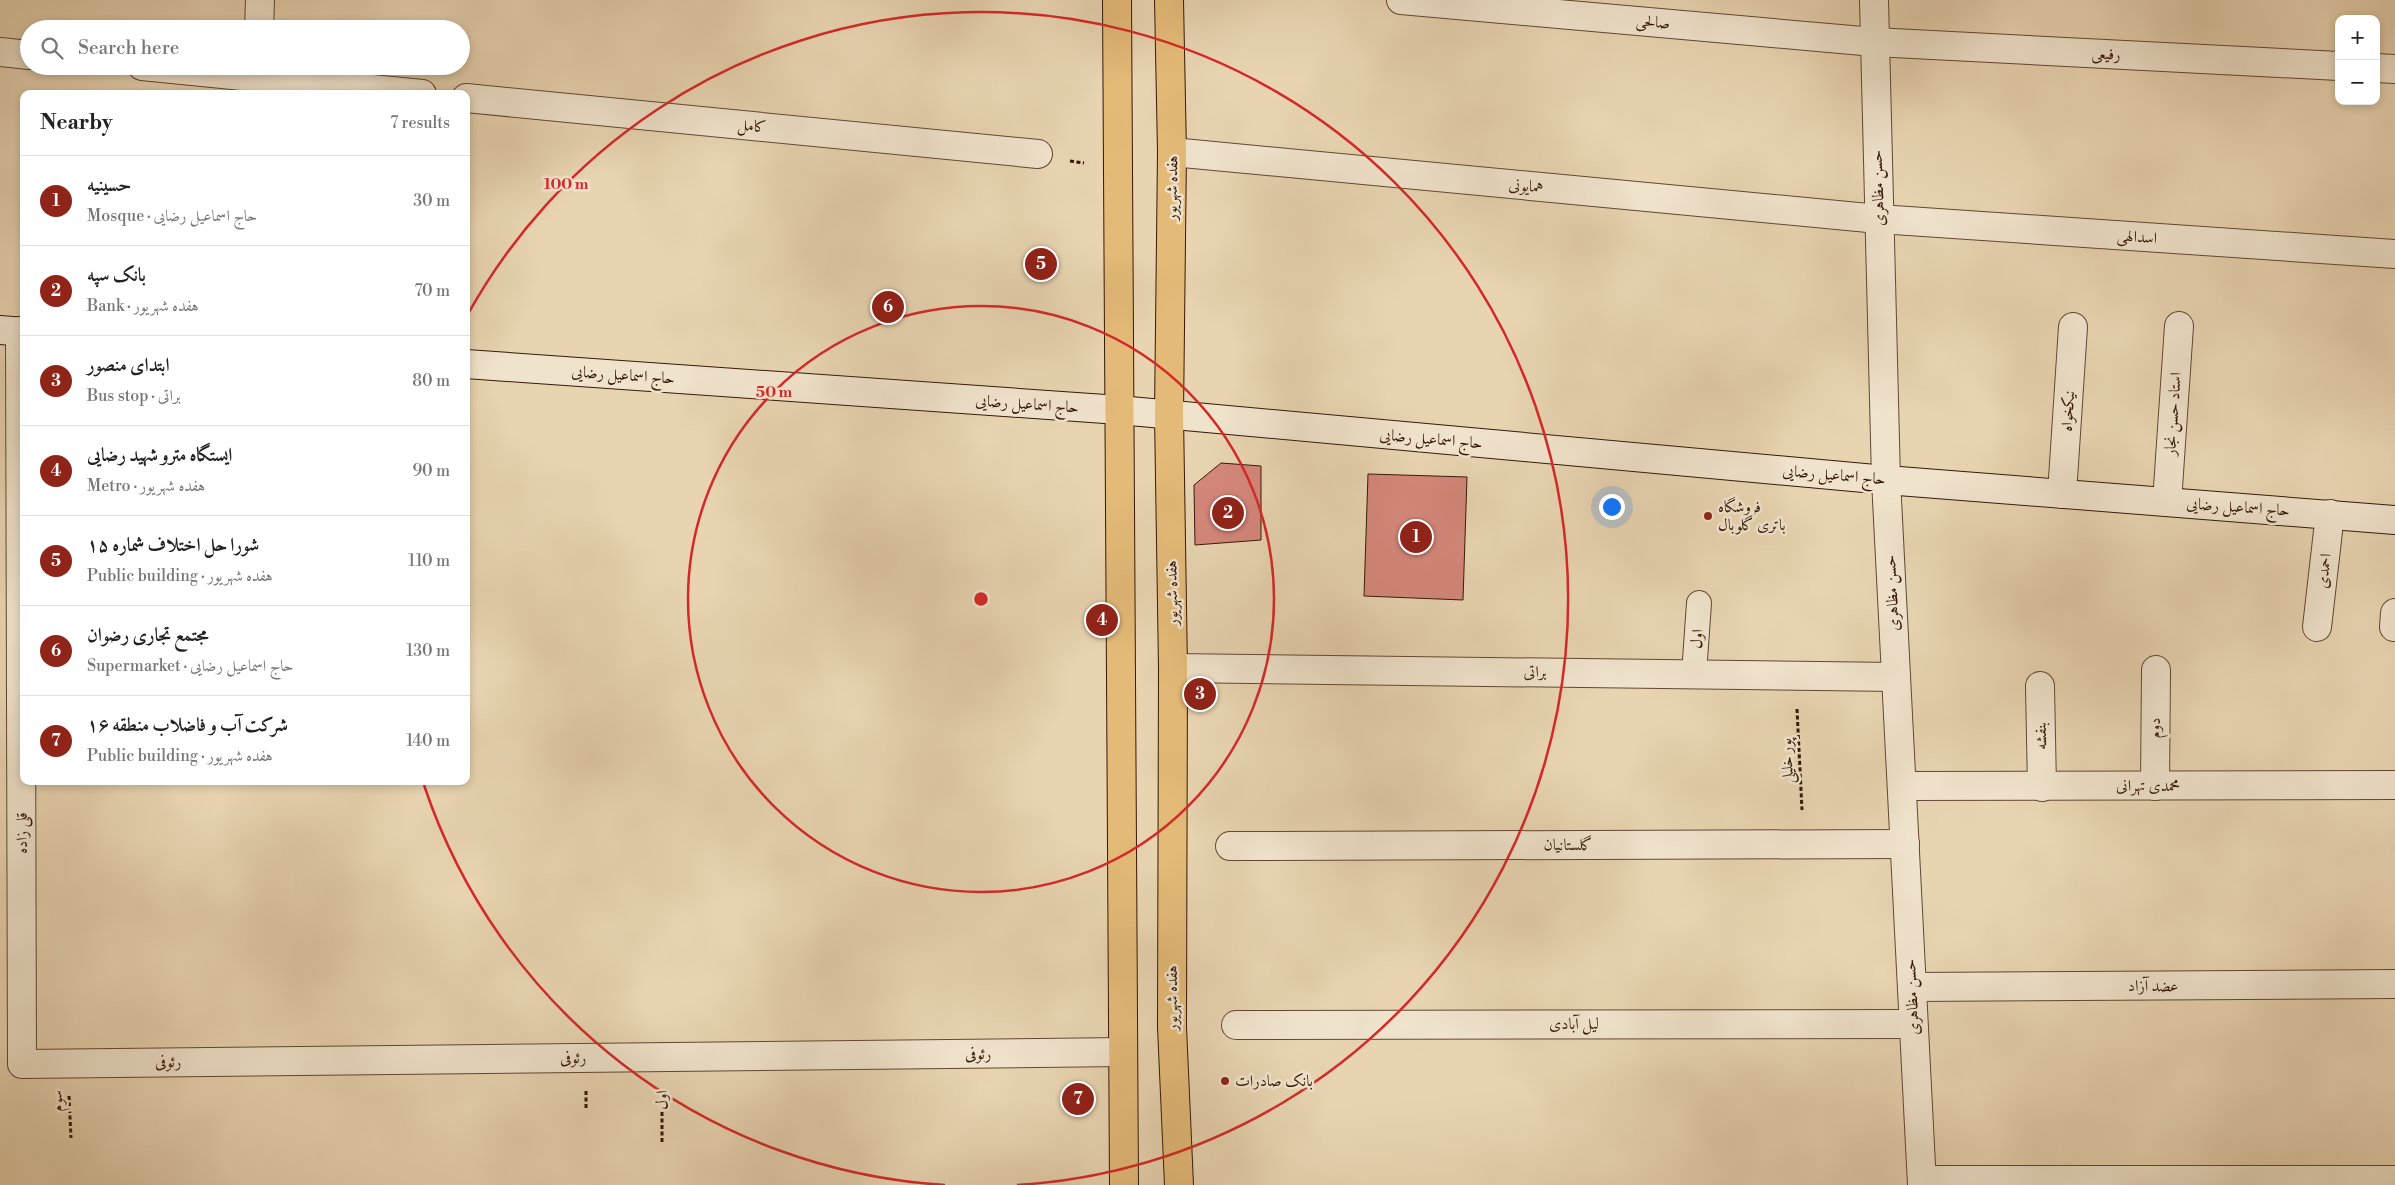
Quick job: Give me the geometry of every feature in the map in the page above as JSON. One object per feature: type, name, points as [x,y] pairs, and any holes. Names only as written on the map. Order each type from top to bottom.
[{"type":"main road","points":[[1116,0],[1124,1185]]},
{"type":"main road","name":"هفده شهریور","points":[[1169,0],[1172,152],[1169,415],[1173,668],[1172,1027],[1179,1185]]},
{"type":"street","points":[[259,20],[260,0]]},
{"type":"street","name":"صالحی","points":[[1401,0],[1874,42]]},
{"type":"street","name":"حسن مظاهری","points":[[1874,0],[1886,480],[1922,1183]]},
{"type":"street","name":"رفیعی","points":[[1874,42],[2335,66]]},
{"type":"street","points":[[0,52],[20,54]]},
{"type":"street","points":[[2380,68],[2395,69]]},
{"type":"street","points":[[223,75],[379,90]]},
{"type":"street","name":"کامل","points":[[470,98],[1038,154]]},
{"type":"street","name":"همایونی","points":[[1172,152],[1879,219]]},
{"type":"street","name":"اسدالهی","points":[[1879,219],[2395,254]]},
{"type":"street","name":"استاد حسن نجار","points":[[2167,502],[2179,326]]},
{"type":"street","name":"نیکخواه","points":[[2062,494],[2073,327]]},
{"type":"street","name":"قلی زاده","points":[[15,331],[22,1064]]},
{"type":"street","name":"حاج اسماعیل رضایی","points":[[470,364],[1119,410],[1886,480],[2395,520]]},
{"type":"street","name":"احمدی","points":[[2317,628],[2330,514]]},
{"type":"street","name":"براتی","points":[[1173,668],[1896,677]]},
{"type":"street","name":"دوم","points":[[2155,786],[2156,670]]},
{"type":"street","name":"بنفشه","points":[[2040,686],[2042,787]]},
{"type":"street","name":"محمدی تهرانی","points":[[1902,786],[2395,785]]},
{"type":"street","name":"گلستانیان","points":[[1230,846],[1905,844]]},
{"type":"street","name":"عضد آزاد","points":[[1912,987],[2395,984]]},
{"type":"street","name":"لیل آبادی","points":[[1236,1025],[1914,1024]]},
{"type":"street","name":"رئوفی","points":[[22,1064],[1124,1052]]},
{"type":"street","points":[[1922,1183],[2395,1180]]},
{"type":"lane","name":"اول","points":[[1694,674],[1699,604]]},
{"type":"path","points":[[1038,154],[1118,170]]},
{"type":"path","name":"پور خلیلی","points":[[1795,676],[1804,845]]},
{"type":"path","name":"اول","points":[[662,1057],[662,1142]]},
{"type":"path","name":"سوم","points":[[68,1063],[71,1138]]},
{"type":"building","points":[[1221,463],[1261,466],[1261,540],[1195,545],[1194,485]]},
{"type":"building","points":[[1368,474],[1467,477],[1463,600],[1364,596]]},
{"type":"place","name":"شورا حل اختلاف شماره ۱۵","points":[[1041,264]]},
{"type":"place","name":"مجتمع تجاری رضوان","points":[[888,307]]},
{"type":"place","name":"بانک سپه","points":[[1228,513]]},
{"type":"place","name":"فروشگاه باتری گلوبال","points":[[1708,516]]},
{"type":"place","name":"حسینیه","points":[[1416,537]]},
{"type":"place","name":"ایستگاه مترو شهید رضایی","points":[[1102,620]]},
{"type":"place","name":"ابتدای منصور","points":[[1200,694]]},
{"type":"place","name":"بانک صادرات","points":[[1225,1081]]},
{"type":"place","name":"شرکت آب و فاضلاب منطقه ۱۶","points":[[1078,1099]]}]
